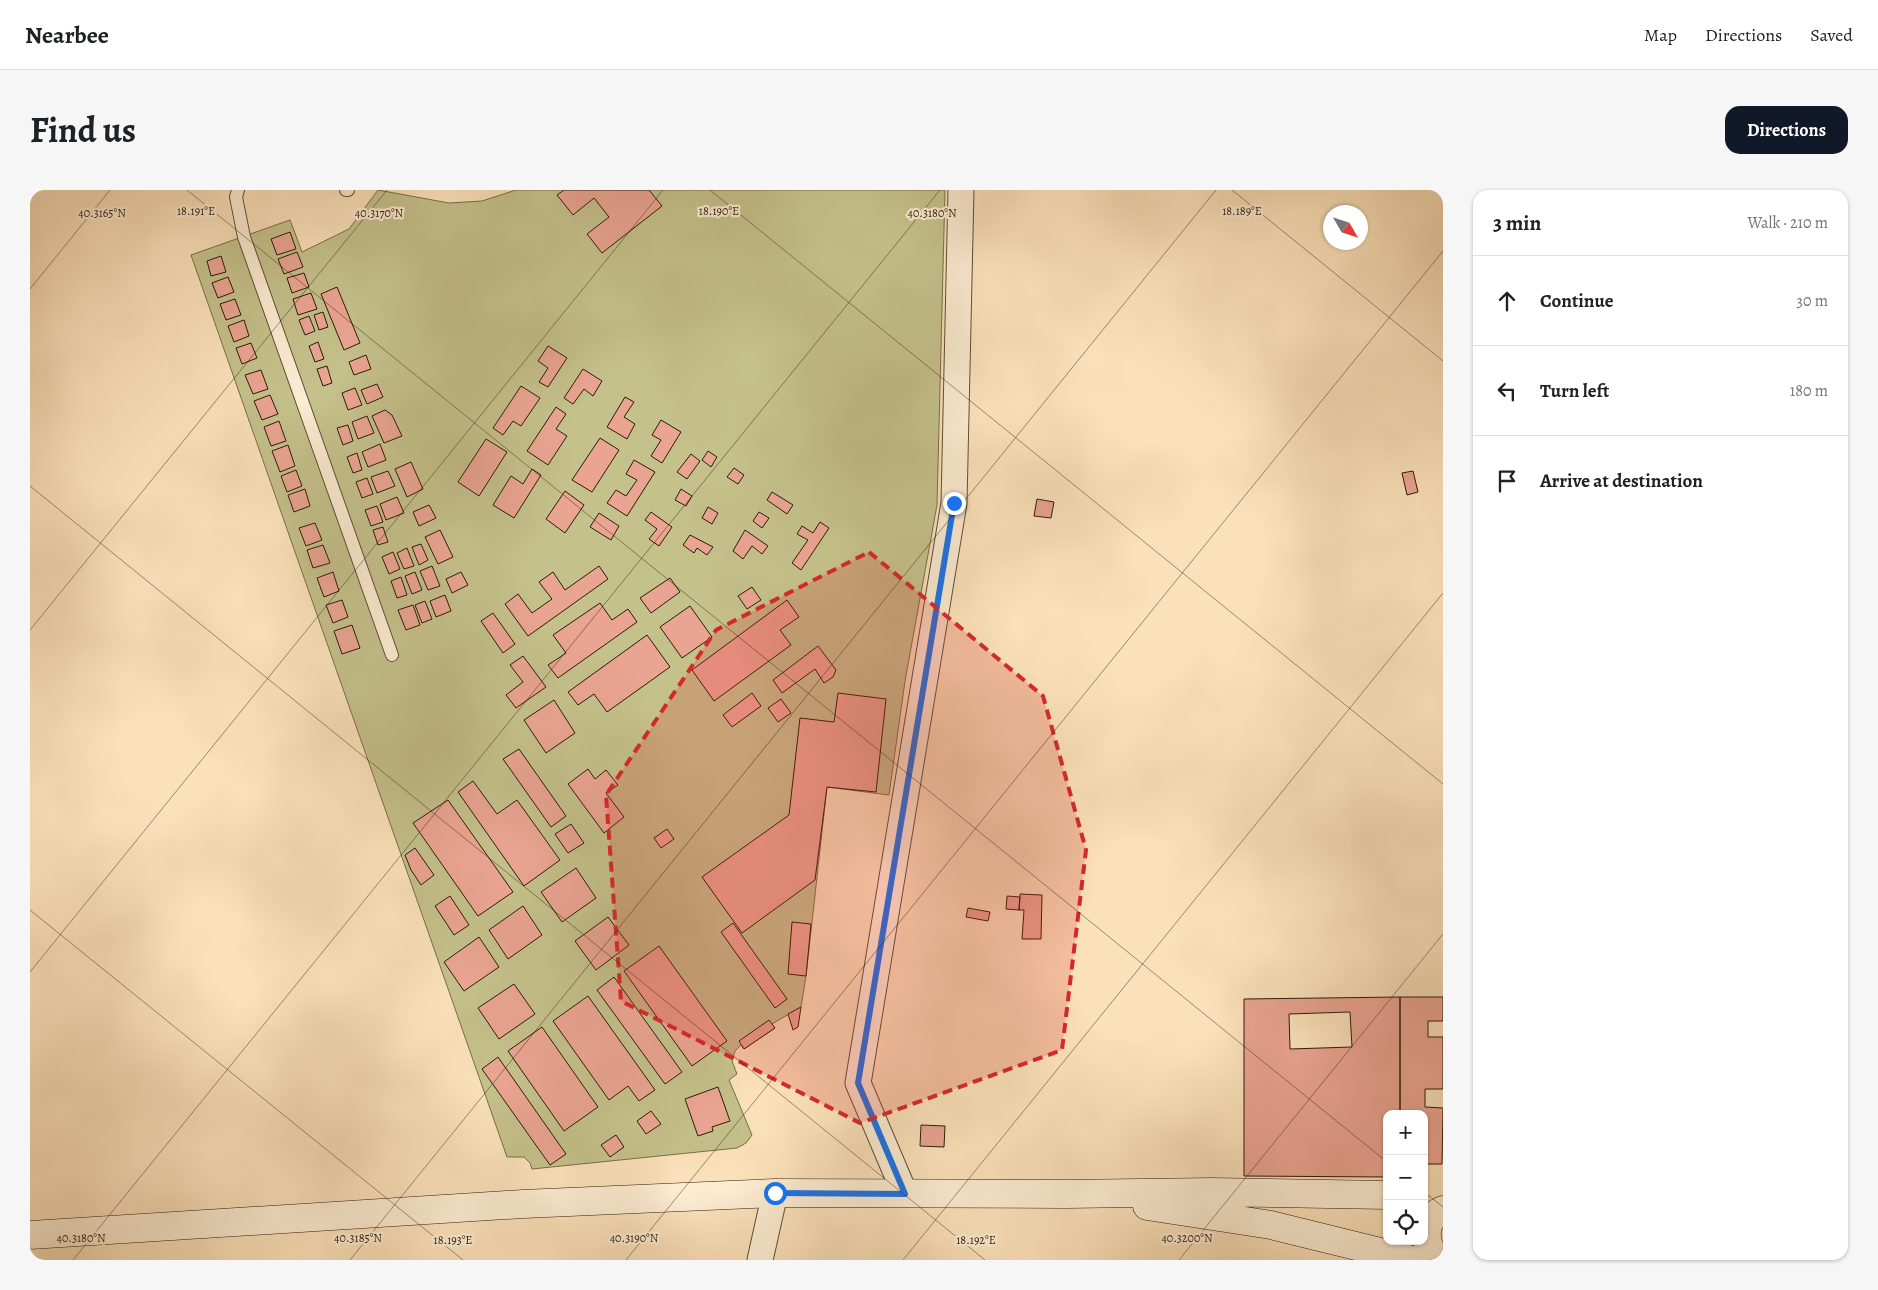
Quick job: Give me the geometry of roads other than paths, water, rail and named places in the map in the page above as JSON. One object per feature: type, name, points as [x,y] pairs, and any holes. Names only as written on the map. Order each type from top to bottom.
[{"type":"main road","points":[[30,1235],[523,1204],[775,1193],[1066,1194],[1212,1192],[1383,1195]]},
{"type":"main road","points":[[1066,1194],[1271,1225],[1413,1260]]},
{"type":"main road","points":[[1428,1196],[1443,1196]]},
{"type":"main road","points":[[1439,1260],[1433,1255],[1425,1239],[1428,1224],[1439,1211],[1443,1210]]},
{"type":"street","points":[[905,1194],[858,1083],[954,503],[961,190]]},
{"type":"street","points":[[760,1260],[775,1193]]},
{"type":"lane","points":[[238,190],[236,197],[244,237],[392,655]]}]
